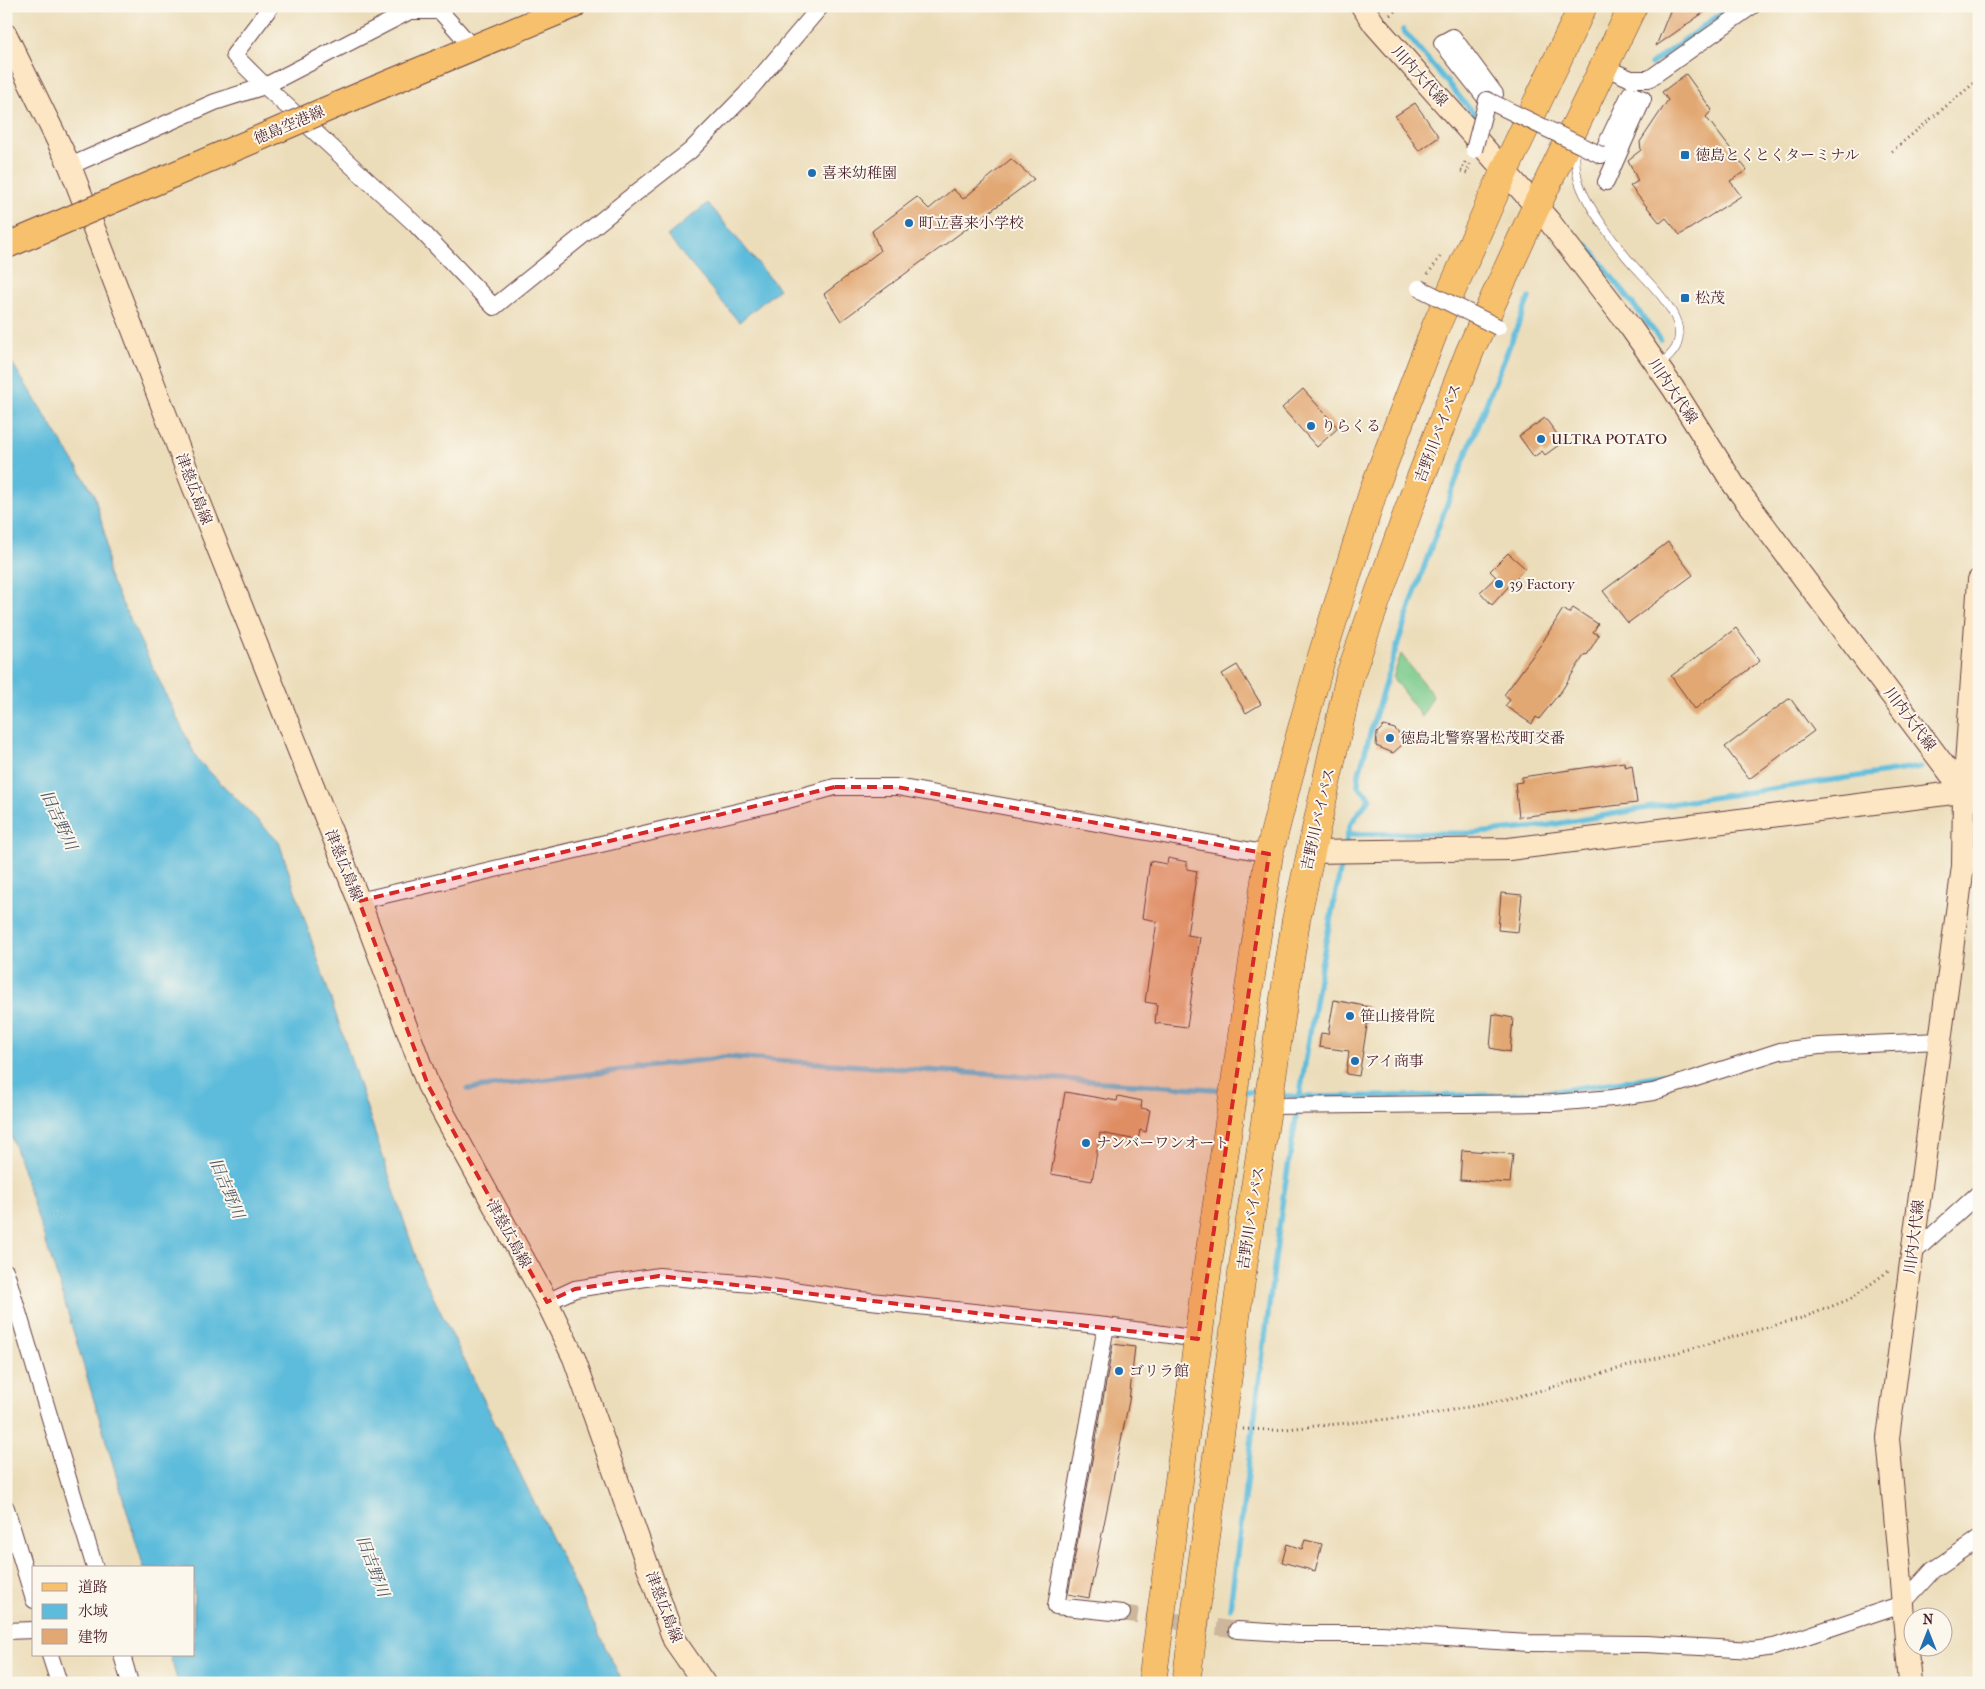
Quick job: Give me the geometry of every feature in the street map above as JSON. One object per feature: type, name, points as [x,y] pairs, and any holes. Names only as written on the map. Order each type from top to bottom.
[{"type":"highway","points":[[1152,1683],[1198,1339],[1270,854],[1320,659],[1374,489],[1436,326],[1504,172],[1583,6]]},
{"type":"highway","name":"吉野川バイパス","points":[[1186,1683],[1243,1266],[1296,920],[1309,852],[1350,675],[1411,503],[1470,350],[1536,207],[1633,6]]},
{"type":"main road","name":"徳島空港線","points":[[6,246],[573,6]]},
{"type":"main road","name":"川内大代線","points":[[1362,6],[1375,25],[1549,221],[1625,320],[1734,485],[1972,790]]},
{"type":"main road","name":"津慈広島線","points":[[6,35],[70,166],[190,478],[359,901],[428,1085],[547,1302],[574,1358],[674,1640],[704,1683]]},
{"type":"main road","name":"川内大代線","points":[[1910,1683],[1888,1438],[1972,790],[1979,580]]},
{"type":"main road","points":[[1309,852],[1509,849],[1972,790]]},
{"type":"street","points":[[271,6],[234,55],[265,86],[415,224],[494,307],[628,199],[690,152],[746,94],[821,6]]},
{"type":"street","points":[[1604,67],[1631,79],[1649,79],[1752,6]]},
{"type":"street","points":[[70,166],[215,102],[265,86],[410,11],[440,11],[473,48]]},
{"type":"street","points":[[1474,150],[1491,97],[1602,155],[1630,94],[1643,99],[1606,182]]},
{"type":"street","points":[[1419,288],[1498,327]]},
{"type":"street","points":[[359,901],[784,801],[836,787],[897,787],[1270,854]]},
{"type":"street","points":[[1268,1106],[1552,1103],[1614,1098],[1653,1092],[1780,1050],[1819,1046],[1940,1041]]},
{"type":"street","points":[[1912,1254],[1979,1194]]},
{"type":"street","points":[[6,1272],[94,1566]]},
{"type":"street","points":[[547,1302],[575,1289],[660,1276],[752,1284],[861,1300],[1106,1326],[1198,1339]]},
{"type":"street","points":[[1106,1326],[1056,1606],[1122,1613]]},
{"type":"street","points":[[6,1508],[12,1545],[32,1595]]},
{"type":"street","points":[[1237,1630],[1300,1634],[1381,1634],[1529,1643],[1646,1644],[1753,1650],[1774,1647],[1902,1604],[1932,1570],[1979,1538]]},
{"type":"street","points":[[6,1631],[32,1630]]},
{"type":"street","points":[[50,1656],[59,1683]]},
{"type":"street","points":[[122,1656],[130,1683]]},
{"type":"lane","points":[[1577,122],[1575,155],[1579,183],[1588,202],[1631,263],[1669,307],[1677,323],[1677,347],[1672,355],[1657,366]]},
{"type":"path","points":[[1892,151],[1979,79]]},
{"type":"path","points":[[1419,288],[1441,256]]},
{"type":"path","points":[[1222,1426],[1243,1429],[1285,1430],[1420,1416],[1506,1400],[1805,1317],[1850,1299],[1912,1254]]},
{"type":"highlighted area","points":[[835,787],[897,787],[1269,854],[1198,1339],[659,1276],[575,1289],[547,1302],[428,1085],[359,901]]},
{"type":"green space","points":[[1401,654],[1433,696],[1422,717],[1393,678]]},
{"type":"water","points":[[708,203],[779,289],[739,322],[667,236]]},
{"type":"water","name":"旧吉野川","points":[[6,353],[94,494],[106,539],[108,574],[197,759],[279,842],[421,1272],[623,1683],[178,1683],[170,1656],[195,1656],[195,1566],[143,1566],[58,1280],[6,1120]]},
{"type":"building","points":[[1672,6],[1713,6],[1656,46]]},
{"type":"building","name":"徳島とくとくターミナル","points":[[1686,74],[1712,110],[1706,117],[1747,170],[1730,181],[1741,196],[1680,235],[1666,218],[1660,223],[1630,186],[1638,181],[1628,160],[1641,150],[1640,142],[1668,100],[1662,92]]},
{"type":"building","points":[[1415,103],[1439,137],[1419,151],[1395,116]]},
{"type":"building","points":[[1011,159],[1034,179],[841,321],[824,294],[880,251],[872,231],[917,197],[929,209],[953,189],[963,199]]},
{"type":"building","points":[[1303,389],[1338,428],[1317,447],[1282,408]]},
{"type":"building","name":"ULTRA POTATO","points":[[1545,418],[1563,442],[1545,455],[1542,451],[1534,457],[1519,436]]},
{"type":"building","points":[[1668,542],[1693,575],[1628,623],[1603,591]]},
{"type":"building","name":"39 Factory","points":[[1508,553],[1525,568],[1492,605],[1480,592],[1496,577],[1490,571]]},
{"type":"building","points":[[1573,608],[1598,624],[1593,632],[1599,635],[1562,690],[1539,719],[1536,717],[1532,724],[1505,706],[1510,700],[1504,695],[1542,643],[1563,609],[1569,613]]},
{"type":"building","points":[[1736,628],[1760,661],[1695,709],[1671,676]]},
{"type":"building","points":[[1237,665],[1261,704],[1246,713],[1222,674]]},
{"type":"building","points":[[1790,698],[1814,731],[1749,779],[1725,747]]},
{"type":"building","points":[[1384,726],[1395,729],[1402,737],[1403,744],[1393,753],[1376,746],[1377,733]]},
{"type":"building","points":[[1624,762],[1625,767],[1632,765],[1637,803],[1519,817],[1515,783],[1522,782],[1522,777]]},
{"type":"building","points":[[1168,858],[1187,862],[1187,869],[1197,871],[1187,935],[1200,937],[1187,1027],[1155,1023],[1157,1004],[1145,1002],[1157,921],[1142,918],[1150,861],[1167,864]]},
{"type":"building","points":[[1501,893],[1522,895],[1518,932],[1498,930]]},
{"type":"building","points":[[1334,1000],[1370,1007],[1359,1076],[1346,1074],[1349,1051],[1319,1047],[1321,1033],[1328,1034]]},
{"type":"building","points":[[1493,1014],[1513,1018],[1510,1052],[1490,1048]]},
{"type":"building","points":[[1065,1092],[1117,1101],[1118,1096],[1142,1101],[1141,1108],[1150,1110],[1146,1132],[1140,1130],[1138,1140],[1100,1133],[1092,1181],[1051,1174]]},
{"type":"building","points":[[1462,1150],[1513,1154],[1510,1183],[1460,1180]]},
{"type":"building","points":[[1113,1344],[1135,1347],[1129,1401],[1089,1598],[1068,1594]]},
{"type":"building","points":[[1305,1540],[1322,1544],[1315,1571],[1282,1562],[1287,1544],[1302,1549]]},
{"type":"waterway","points":[[1651,64],[1732,6]]},
{"type":"waterway","points":[[1403,30],[1479,120]]},
{"type":"waterway","points":[[1587,245],[1660,339]]},
{"type":"waterway","points":[[1347,837],[1351,823],[1370,798],[1358,786],[1359,774],[1376,713],[1415,593],[1458,474],[1529,298]]},
{"type":"waterway","points":[[1345,848],[1348,834],[1476,833],[1539,827],[1682,802],[1921,767]]},
{"type":"waterway","points":[[1230,1608],[1283,1198],[1321,966],[1343,857]]},
{"type":"waterway","points":[[468,1089],[727,1057],[1227,1090]]},
{"type":"waterway","points":[[1276,1095],[1300,1097],[1506,1095],[1556,1091],[1698,1070]]},
{"type":"waterway","points":[[1242,1091],[1262,1093]]},
{"type":"tunnel","points":[[1122,1613],[1237,1630]]},
{"type":"place","name":"徳島とくとくターミナル","points":[[1685,155]]},
{"type":"place","name":"喜来幼稚園","points":[[812,173]]},
{"type":"place","name":"町立喜来小学校","points":[[909,223]]},
{"type":"place","name":"松茂","points":[[1685,298]]},
{"type":"place","name":"りらくる","points":[[1311,426]]},
{"type":"place","name":"ULTRA POTATO","points":[[1541,439]]},
{"type":"place","name":"39 Factory","points":[[1499,584]]},
{"type":"place","name":"徳島北警察署松茂町交番","points":[[1390,738]]},
{"type":"place","name":"笹山接骨院","points":[[1350,1016]]},
{"type":"place","name":"アイ商事","points":[[1355,1061]]},
{"type":"place","name":"ナンバーワンオート","points":[[1086,1143]]},
{"type":"place","name":"ゴリラ館","points":[[1119,1371]]}]
